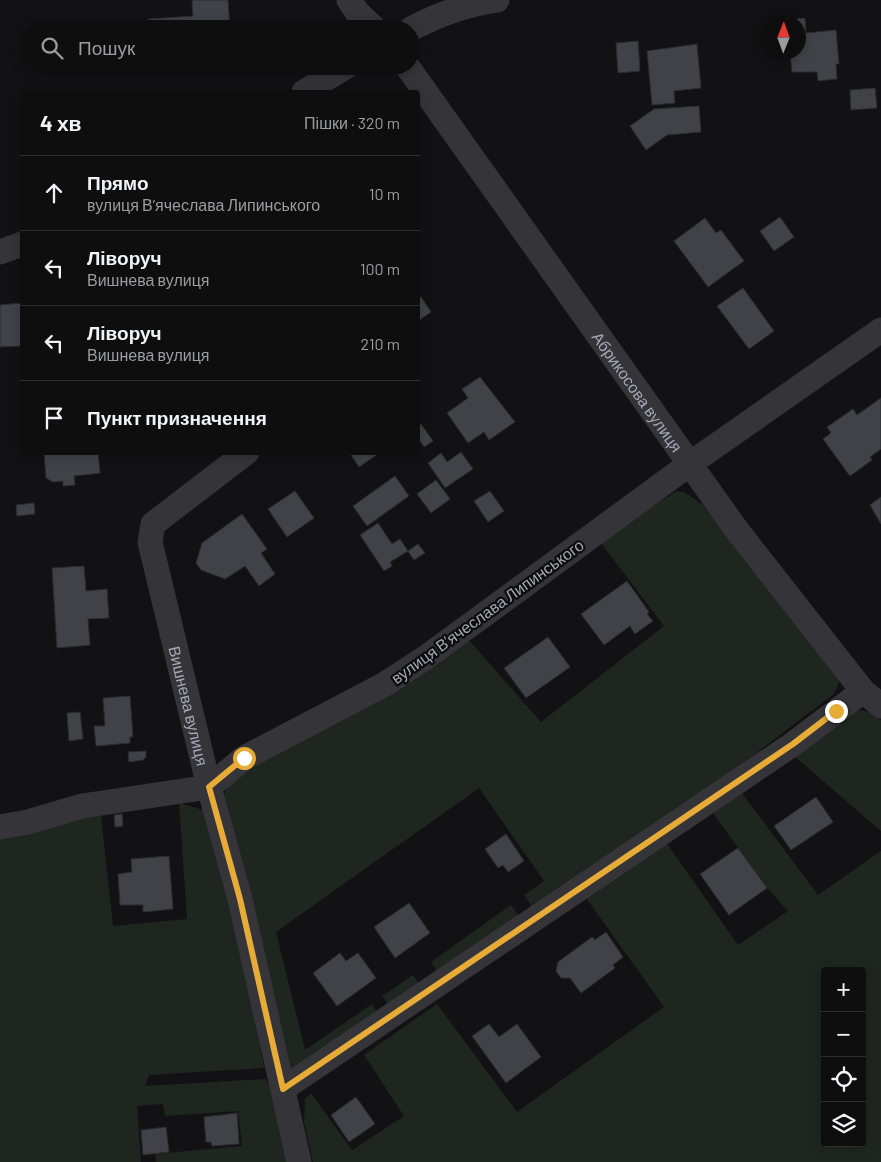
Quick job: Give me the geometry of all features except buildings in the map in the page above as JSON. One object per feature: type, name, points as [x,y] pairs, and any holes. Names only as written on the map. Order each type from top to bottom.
[{"type":"street","points":[[349,0],[365,20]]},
{"type":"street","points":[[420,24],[433,17],[471,4],[497,0]]},
{"type":"street","points":[[307,90],[333,75]]},
{"type":"street","name":"Абрикосова вулиця","points":[[413,75],[691,463],[736,529],[872,698]]},
{"type":"street","points":[[0,252],[20,245]]},
{"type":"street","name":"вулиця Вʼячеслава Липинського","points":[[209,787],[244,758],[385,684],[425,658],[691,463],[881,330]]},
{"type":"street","name":"Вишнева вулиця","points":[[243,455],[152,524],[150,542],[209,787],[240,899],[299,1162]]},
{"type":"street","points":[[283,1089],[793,744],[872,698]]},
{"type":"street","points":[[0,827],[28,822],[82,806],[209,787]]},
{"type":"shaded area","points":[[677,491],[684,492],[702,504],[840,679],[834,694],[727,775],[535,911],[524,895],[544,881],[479,788],[276,932],[305,1050],[372,1004],[378,1014],[289,1076],[222,799],[230,781],[468,639],[541,722],[664,626],[601,543],[643,512]]},
{"type":"shaded area","points":[[860,710],[869,712],[881,720],[881,831],[793,755],[853,712]]},
{"type":"shaded area","points":[[742,793],[818,895],[881,851],[881,1162],[313,1162],[304,1122],[305,1099],[311,1093],[352,1150],[404,1116],[364,1055],[437,1004],[517,1112],[664,1007],[586,898],[666,842],[738,945],[788,911],[767,888],[713,813]]},
{"type":"shaded area","points":[[179,803],[203,810],[234,911],[264,1068],[149,1075],[145,1086],[265,1079],[274,1092],[289,1162],[156,1162],[155,1154],[242,1146],[238,1111],[165,1116],[163,1104],[137,1106],[141,1162],[0,1162],[0,827],[101,815],[113,926],[187,919]]},
{"type":"shaded area","points":[[511,905],[521,919],[442,977],[431,962]]},
{"type":"shaded area","points":[[413,975],[423,989],[392,1010],[382,996]]},
{"type":"route","points":[[244,758],[209,787],[240,899],[283,1089],[793,744],[836,711]]}]
